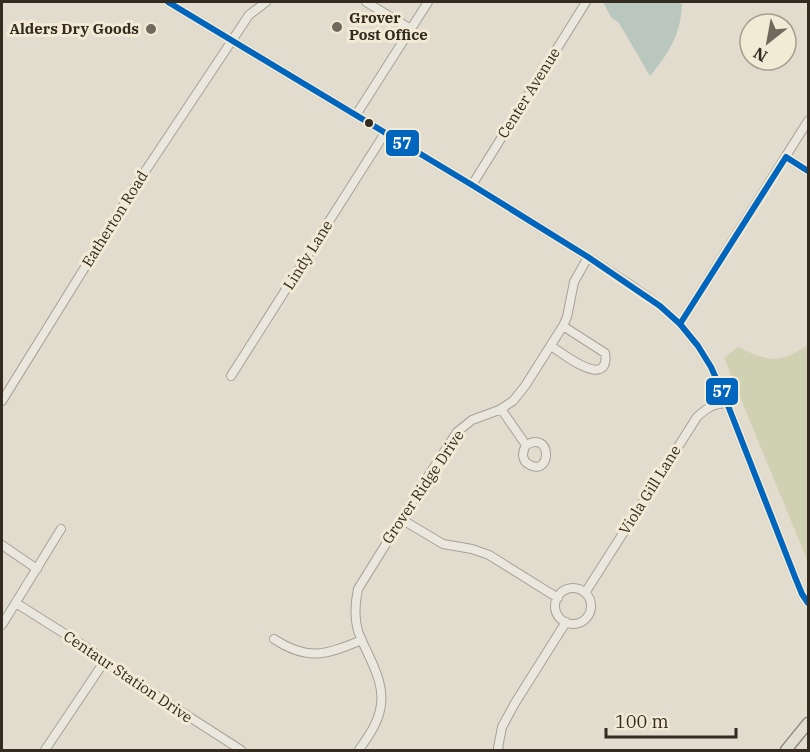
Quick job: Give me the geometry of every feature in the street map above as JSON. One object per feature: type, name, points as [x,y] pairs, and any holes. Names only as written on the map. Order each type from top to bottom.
[{"type":"main road","points":[[786,750],[808,723]]},
{"type":"street","points":[[168,2],[588,257],[651,300],[680,324],[711,367],[795,577],[808,603]]},
{"type":"street","name":"Eatherton Road","points":[[2,401],[134,188],[232,39],[249,15],[266,2]]},
{"type":"street","points":[[366,2],[411,29]]},
{"type":"street","points":[[356,115],[428,2]]},
{"type":"street","name":"Center Avenue","points":[[472,185],[586,2]]},
{"type":"street","points":[[680,324],[808,121]]},
{"type":"street","name":"Lindy Lane","points":[[231,376],[385,133]]},
{"type":"street","points":[[786,157],[808,171]]},
{"type":"street","name":"Grover Ridge Drive","points":[[359,750],[375,725],[381,703],[381,691],[379,680],[356,621],[355,605],[358,589],[457,432],[472,420],[501,409],[519,395],[563,326],[574,282],[588,257]]},
{"type":"street","points":[[551,346],[587,369],[596,371],[604,365],[605,353],[563,326]]},
{"type":"street","name":"Viola Gill Lane","points":[[585,593],[697,417],[708,407],[727,403]]},
{"type":"street","points":[[501,409],[526,445]]},
{"type":"street","points":[[401,519],[443,544],[472,549],[489,555],[558,598]]},
{"type":"street","points":[[2,625],[61,530]]},
{"type":"street","points":[[2,545],[37,569]]},
{"type":"street","points":[[570,589],[585,593],[591,602],[587,618],[577,624],[566,622],[558,615],[556,603],[561,594],[570,589]]},
{"type":"street","name":"Centaur Station Drive","points":[[16,603],[241,750]]},
{"type":"street","points":[[497,750],[502,727],[566,622]]},
{"type":"street","points":[[274,639],[294,650],[317,654],[363,640]]},
{"type":"street","points":[[45,750],[104,662]]},
{"type":"green space","points":[[808,345],[808,562],[724,358],[738,347],[758,356],[774,359],[789,355]]},
{"type":"shaded area","points":[[603,2],[678,2],[682,4],[673,43],[650,76],[619,23],[611,17]]},
{"type":"transit line","name":"57","points":[[168,2],[588,257],[660,306],[680,324],[711,367],[795,577],[808,603]]},
{"type":"transit line","name":"57","points":[[680,324],[786,157],[808,171]]},
{"type":"place","name":"Grover Post Office","points":[[337,27]]},
{"type":"place","name":"Alders Dry Goods","points":[[151,29]]}]
